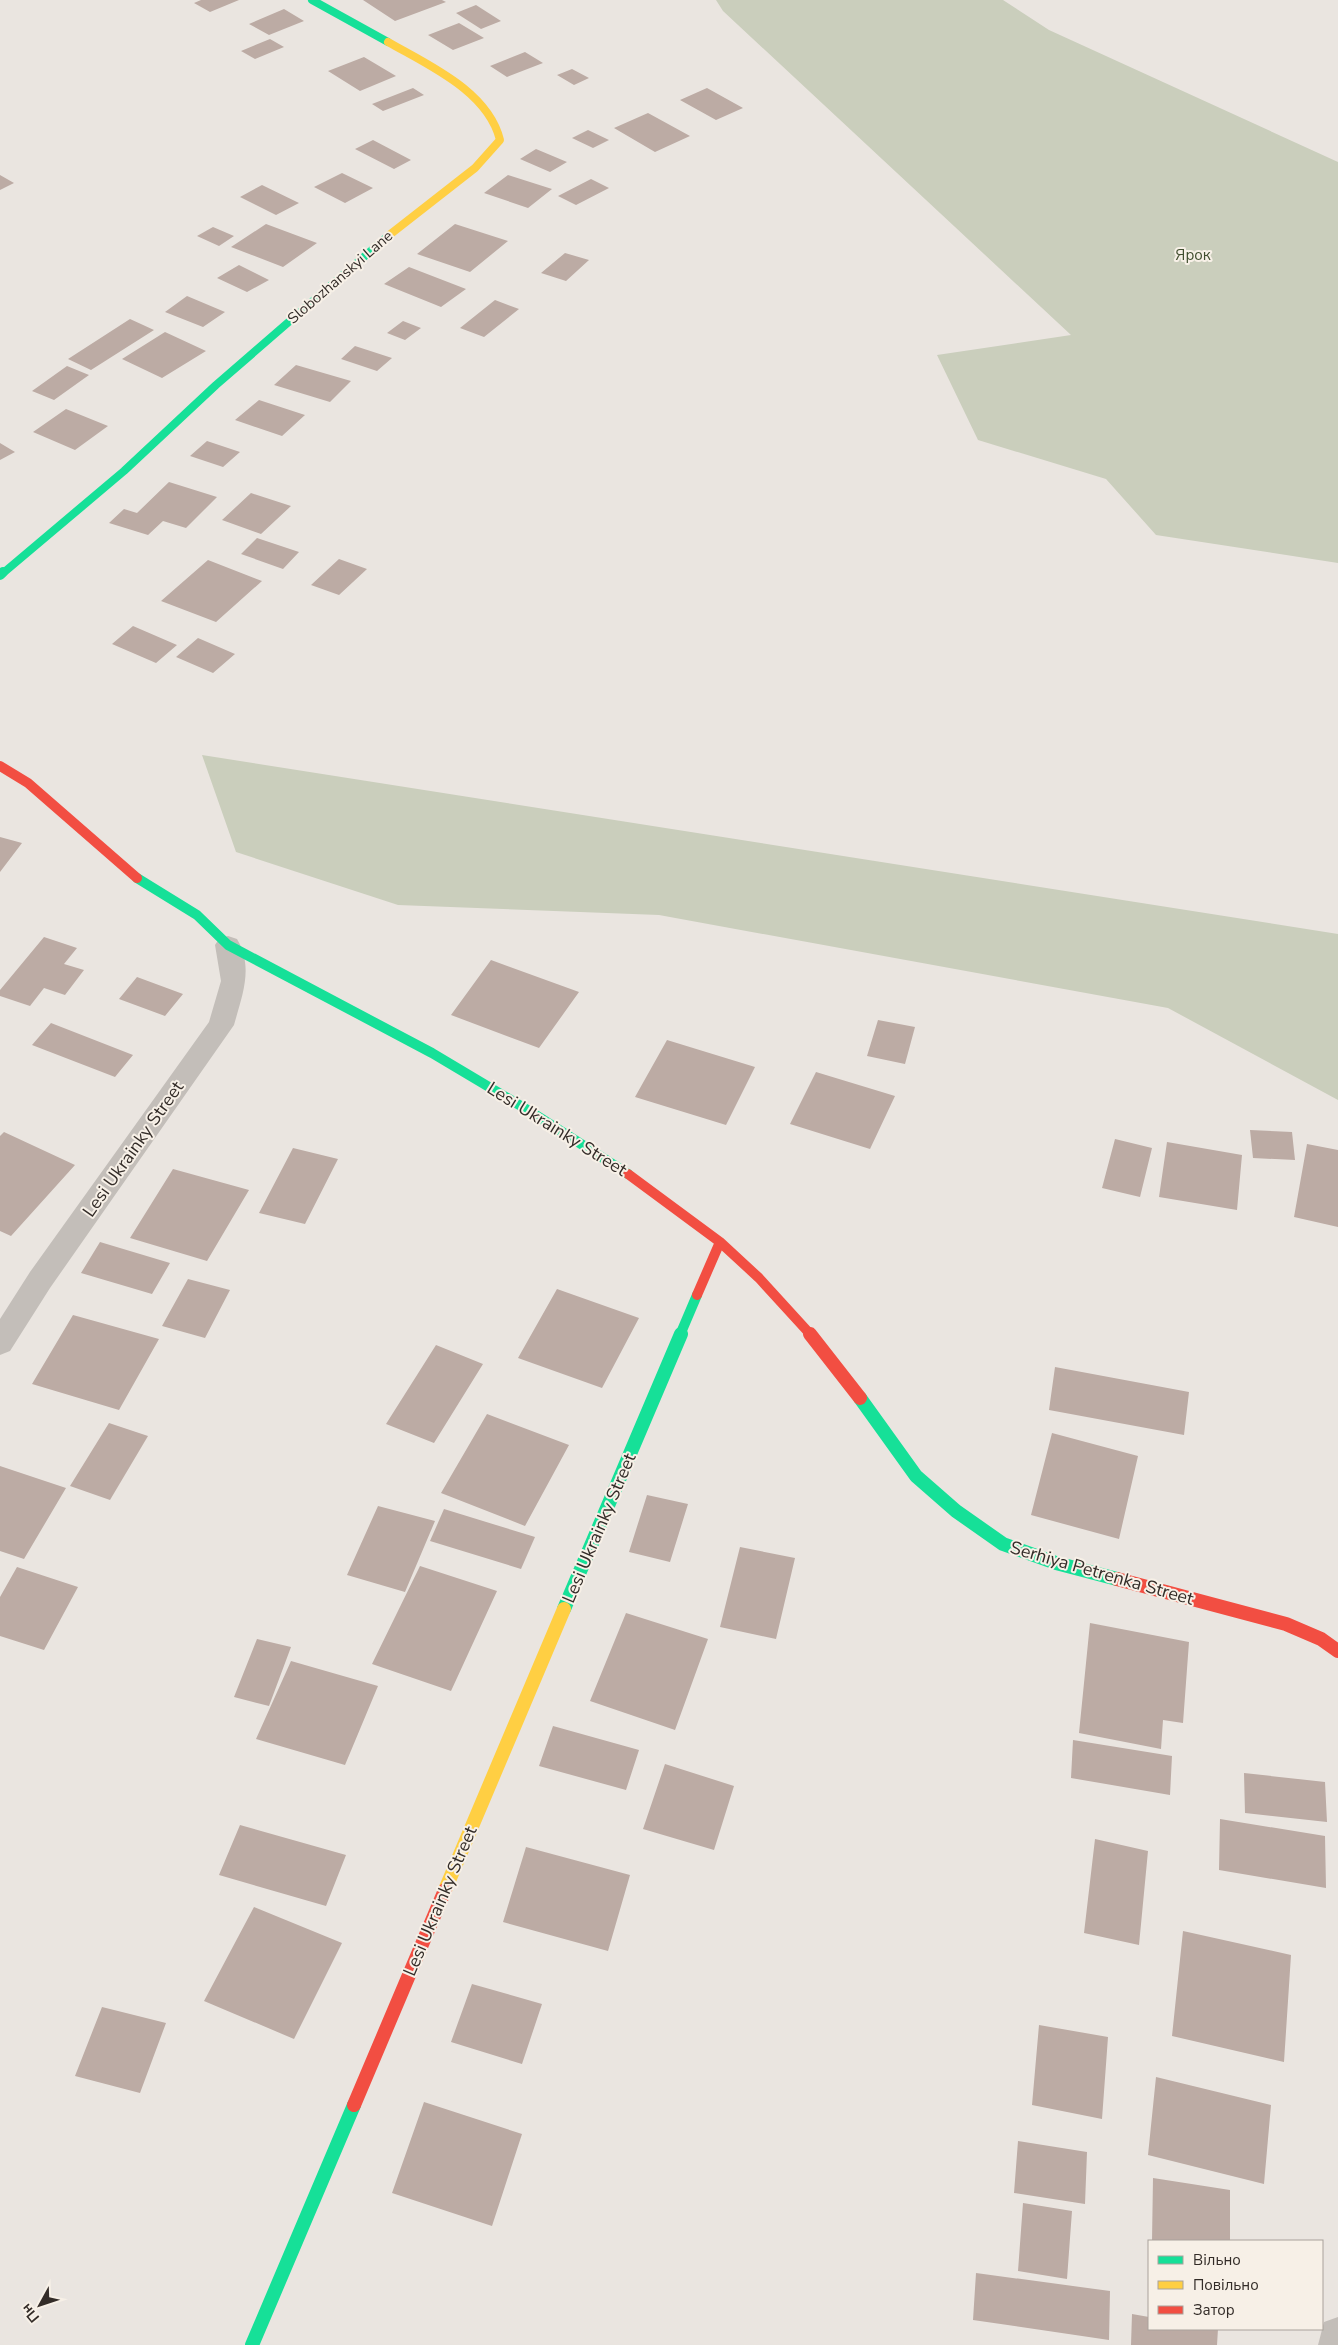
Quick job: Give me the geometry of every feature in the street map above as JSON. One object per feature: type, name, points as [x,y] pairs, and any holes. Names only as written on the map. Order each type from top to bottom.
[{"type":"street","name":"Slobozhanskyi Lane","points":[[0,575],[124,471],[216,385],[384,238],[474,168],[495,148],[500,140],[500,130],[494,120],[461,87],[379,36],[312,0]]},
{"type":"street","name":"Lesi Ukrainky Street","points":[[0,766],[28,783],[132,875],[197,913],[216,930],[228,945],[413,1042],[575,1136],[665,1198],[720,1242],[252,2345]]},
{"type":"street","name":"Lesi Ukrainky Street","points":[[0,1343],[40,1280],[221,1024],[234,981],[228,945]]},
{"type":"street","name":"Serhiya Petrenka Street","points":[[720,1242],[757,1273],[820,1343],[916,1476],[956,1511],[1003,1544],[1056,1562],[1286,1624],[1321,1639],[1338,1651]]},
{"type":"street","points":[[1337,2345],[1338,2336]]},
{"type":"green space","name":"Ярок","points":[[716,0],[1003,0],[1049,30],[1338,162],[1338,563],[1156,535],[1106,479],[978,440],[937,355],[1071,335],[723,11]]},
{"type":"green space","points":[[202,755],[1338,934],[1338,1100],[1168,1008],[659,915],[398,905],[236,852]]},
{"type":"building","points":[[201,0],[239,0],[210,12],[194,3]]},
{"type":"building","points":[[363,0],[442,0],[446,2],[395,21]]},
{"type":"building","points":[[476,5],[501,21],[481,29],[456,13]]},
{"type":"building","points":[[284,9],[304,21],[269,35],[249,24]]},
{"type":"building","points":[[459,23],[484,38],[453,50],[428,35]]},
{"type":"building","points":[[270,39],[284,47],[255,59],[241,51]]},
{"type":"building","points":[[525,52],[543,63],[507,77],[490,66]]},
{"type":"building","points":[[364,57],[396,76],[360,91],[328,71]]},
{"type":"building","points":[[572,69],[589,78],[574,85],[557,75]]},
{"type":"building","points":[[413,88],[424,95],[383,111],[372,104]]},
{"type":"building","points":[[707,88],[743,108],[716,120],[680,100]]},
{"type":"building","points":[[648,113],[690,136],[655,152],[614,128]]},
{"type":"building","points":[[588,130],[609,140],[593,148],[572,138]]},
{"type":"building","points":[[373,140],[411,160],[394,169],[355,149]]},
{"type":"building","points":[[536,149],[567,162],[550,172],[520,159]]},
{"type":"building","points":[[342,173],[373,188],[345,203],[314,187]]},
{"type":"building","points":[[0,175],[14,183],[0,190]]},
{"type":"building","points":[[508,175],[552,189],[528,208],[484,193]]},
{"type":"building","points":[[591,179],[609,188],[576,205],[558,196]]},
{"type":"building","points":[[262,185],[299,203],[276,215],[240,197]]},
{"type":"building","points":[[266,224],[317,243],[283,267],[231,247]]},
{"type":"building","points":[[455,224],[508,241],[470,272],[417,254]]},
{"type":"building","points":[[213,227],[234,236],[219,246],[197,236]]},
{"type":"building","points":[[565,253],[589,260],[566,281],[541,273]]},
{"type":"building","points":[[239,265],[269,280],[247,292],[217,278]]},
{"type":"building","points":[[409,267],[466,289],[441,307],[384,284]]},
{"type":"building","points":[[187,296],[225,312],[203,327],[165,312]]},
{"type":"building","points":[[495,300],[519,309],[484,337],[460,328]]},
{"type":"building","points":[[130,319],[154,330],[91,370],[68,359]]},
{"type":"building","points":[[403,321],[421,328],[405,340],[387,333]]},
{"type":"building","points":[[165,332],[206,351],[162,378],[122,359]]},
{"type":"building","points":[[355,346],[392,358],[377,371],[341,359]]},
{"type":"building","points":[[296,365],[351,381],[330,402],[274,385]]},
{"type":"building","points":[[67,366],[89,375],[54,400],[32,391]]},
{"type":"building","points":[[259,400],[305,415],[282,436],[235,420]]},
{"type":"building","points":[[66,409],[108,426],[75,450],[33,432]]},
{"type":"building","points":[[207,441],[240,452],[223,467],[190,456]]},
{"type":"building","points":[[0,443],[15,452],[0,460]]},
{"type":"building","points":[[169,482],[217,497],[186,528],[163,521],[148,535],[109,523],[124,509],[137,513]]},
{"type":"building","points":[[251,493],[291,506],[261,534],[222,520]]},
{"type":"building","points":[[257,538],[299,552],[283,569],[241,554]]},
{"type":"building","points":[[339,559],[367,569],[339,595],[311,585]]},
{"type":"building","points":[[208,560],[262,581],[216,622],[161,601]]},
{"type":"building","points":[[133,626],[177,645],[156,663],[112,644]]},
{"type":"building","points":[[198,638],[235,654],[213,673],[176,657]]},
{"type":"building","points":[[0,837],[22,843],[0,872]]},
{"type":"building","points":[[44,937],[77,948],[64,964],[84,970],[65,995],[44,988],[30,1006],[0,996],[0,990]]},
{"type":"building","points":[[491,960],[579,992],[539,1048],[451,1015]]},
{"type":"building","points":[[137,977],[183,994],[165,1016],[119,999]]},
{"type":"building","points":[[878,1020],[915,1027],[905,1064],[867,1056]]},
{"type":"building","points":[[51,1023],[133,1055],[115,1077],[32,1045]]},
{"type":"building","points":[[667,1040],[755,1067],[726,1125],[635,1097]]},
{"type":"building","points":[[816,1072],[895,1096],[870,1149],[790,1124]]},
{"type":"building","points":[[1250,1130],[1292,1132],[1295,1160],[1253,1158]]},
{"type":"building","points":[[4,1132],[75,1165],[11,1236],[0,1231],[0,1136]]},
{"type":"building","points":[[1115,1139],[1152,1148],[1140,1197],[1102,1188]]},
{"type":"building","points":[[1167,1142],[1242,1155],[1237,1210],[1159,1197]]},
{"type":"building","points":[[1307,1144],[1338,1150],[1338,1227],[1294,1217]]},
{"type":"building","points":[[293,1148],[338,1159],[305,1224],[259,1213]]},
{"type":"building","points":[[173,1169],[249,1190],[207,1261],[130,1238]]},
{"type":"building","points":[[100,1242],[170,1263],[152,1294],[81,1273]]},
{"type":"building","points":[[188,1279],[230,1290],[205,1338],[162,1326]]},
{"type":"building","points":[[557,1289],[639,1318],[602,1388],[518,1358]]},
{"type":"building","points":[[73,1315],[159,1339],[119,1410],[32,1384]]},
{"type":"building","points":[[436,1345],[483,1364],[434,1443],[386,1424]]},
{"type":"building","points":[[1055,1367],[1189,1392],[1184,1435],[1049,1410]]},
{"type":"building","points":[[487,1414],[569,1445],[525,1526],[441,1493]]},
{"type":"building","points":[[109,1423],[148,1436],[110,1500],[70,1486]]},
{"type":"building","points":[[1052,1433],[1138,1456],[1119,1539],[1031,1515]]},
{"type":"building","points":[[0,1466],[66,1488],[24,1559],[0,1551]]},
{"type":"building","points":[[647,1495],[688,1504],[670,1562],[629,1552]]},
{"type":"building","points":[[378,1506],[435,1521],[405,1592],[347,1575]]},
{"type":"building","points":[[444,1509],[535,1537],[521,1569],[430,1541]]},
{"type":"building","points":[[740,1547],[795,1558],[776,1639],[720,1627]]},
{"type":"building","points":[[420,1566],[497,1591],[451,1691],[372,1664]]},
{"type":"building","points":[[17,1567],[78,1587],[44,1650],[0,1636],[0,1597]]},
{"type":"building","points":[[626,1613],[708,1639],[675,1730],[590,1701]]},
{"type":"building","points":[[1090,1623],[1189,1642],[1183,1723],[1163,1720],[1161,1749],[1079,1733]]},
{"type":"building","points":[[257,1639],[291,1647],[269,1706],[234,1697]]},
{"type":"building","points":[[291,1661],[378,1686],[345,1765],[256,1739]]},
{"type":"building","points":[[553,1726],[639,1750],[626,1790],[539,1766]]},
{"type":"building","points":[[1073,1740],[1172,1756],[1170,1795],[1071,1778]]},
{"type":"building","points":[[665,1764],[734,1786],[714,1850],[643,1829]]},
{"type":"building","points":[[1244,1773],[1325,1782],[1327,1822],[1245,1813]]},
{"type":"building","points":[[1220,1819],[1325,1836],[1326,1888],[1219,1870]]},
{"type":"building","points":[[240,1825],[346,1855],[326,1906],[219,1875]]},
{"type":"building","points":[[1095,1839],[1148,1851],[1139,1945],[1084,1933]]},
{"type":"building","points":[[526,1847],[630,1875],[608,1951],[503,1922]]},
{"type":"building","points":[[254,1907],[342,1943],[294,2039],[204,2001]]},
{"type":"building","points":[[1183,1931],[1291,1955],[1284,2062],[1172,2036]]},
{"type":"building","points":[[472,1984],[542,2004],[522,2064],[451,2042]]},
{"type":"building","points":[[102,2007],[166,2023],[140,2093],[75,2076]]},
{"type":"building","points":[[1039,2025],[1108,2037],[1102,2119],[1032,2105]]},
{"type":"building","points":[[1156,2077],[1271,2105],[1264,2184],[1148,2155]]},
{"type":"building","points":[[424,2102],[522,2134],[492,2226],[392,2193]]},
{"type":"building","points":[[1018,2141],[1087,2152],[1085,2204],[1014,2193]]},
{"type":"building","points":[[1153,2178],[1230,2190],[1230,2240],[1152,2240]]},
{"type":"building","points":[[1023,2203],[1072,2211],[1067,2279],[1018,2271]]},
{"type":"building","points":[[976,2273],[1110,2291],[1109,2340],[973,2320]]},
{"type":"building","points":[[1132,2314],[1148,2317],[1148,2330],[1218,2330],[1217,2345],[1131,2345]]},
{"type":"traffic: fast","points":[[312,0],[388,42]]},
{"type":"traffic: fast","points":[[0,575],[124,471],[216,385],[388,236]]},
{"type":"traffic: fast","points":[[137,878],[197,915],[228,945],[432,1053],[531,1112],[628,1174]]},
{"type":"traffic: fast","points":[[564,1609],[697,1295]]},
{"type":"traffic: fast","points":[[860,1398],[916,1476],[956,1511],[1003,1544],[1056,1563],[1117,1579]]},
{"type":"traffic: fast","points":[[252,2345],[354,2105]]},
{"type":"traffic: slow","points":[[388,42],[437,71],[472,97],[487,111],[496,126],[500,140],[475,168],[388,236]]},
{"type":"traffic: slow","points":[[445,1890],[564,1609]]},
{"type":"traffic: jam","points":[[0,766],[28,783],[137,878]]},
{"type":"traffic: jam","points":[[628,1174],[720,1242],[697,1295]]},
{"type":"traffic: jam","points":[[720,1242],[759,1278],[795,1316],[860,1398]]},
{"type":"traffic: jam","points":[[1117,1579],[1286,1624],[1321,1639],[1338,1651]]},
{"type":"traffic: jam","points":[[354,2105],[445,1890]]}]
